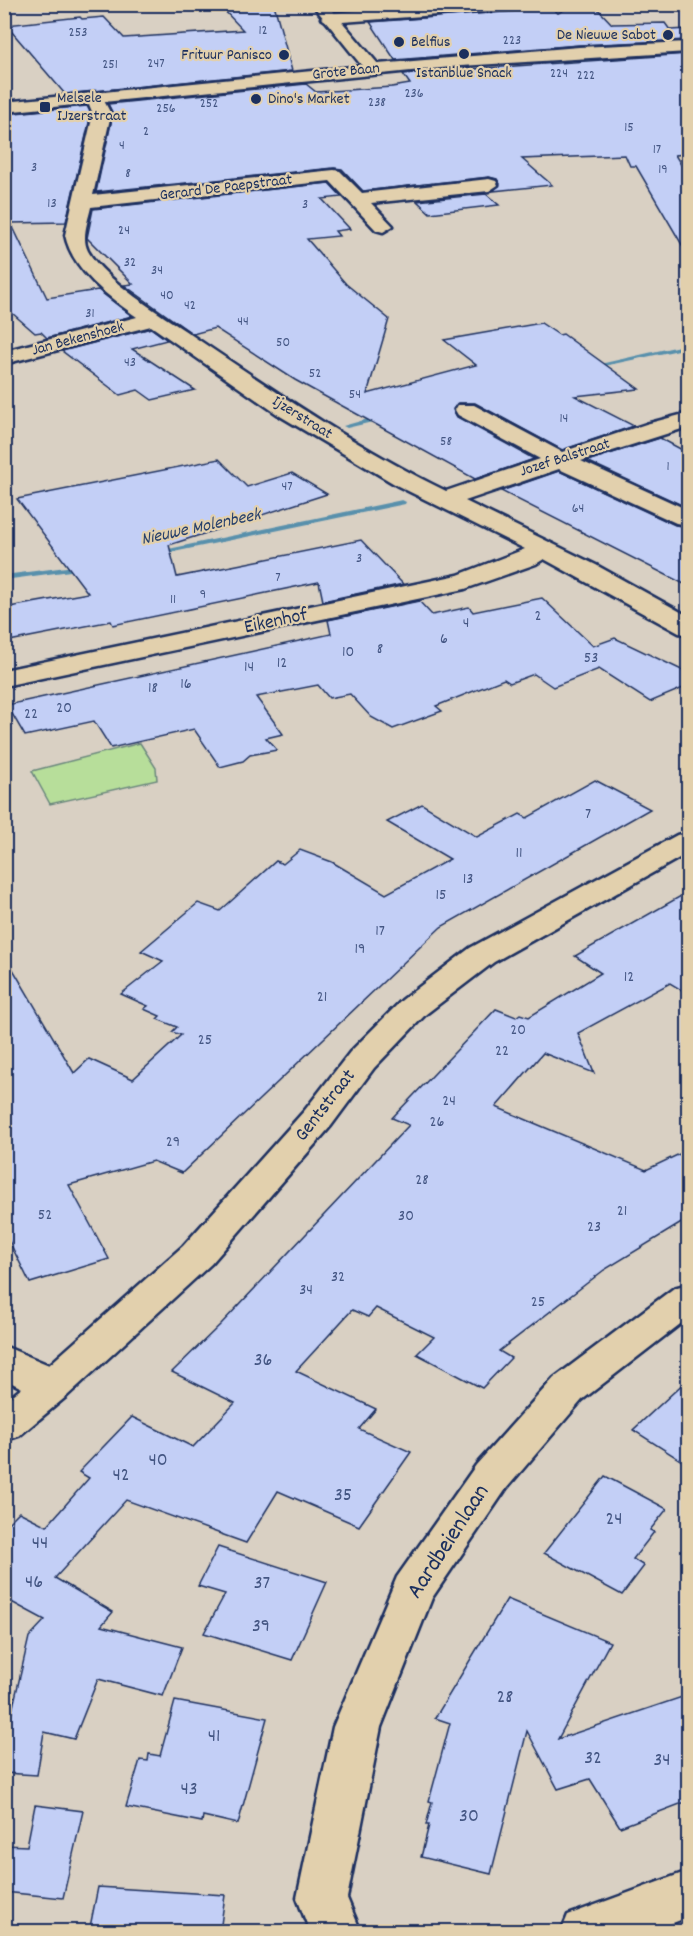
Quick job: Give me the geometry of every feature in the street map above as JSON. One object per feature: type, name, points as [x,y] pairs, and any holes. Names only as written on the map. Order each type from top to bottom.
[{"type":"street","points":[[319,4],[357,53],[373,69]]},
{"type":"street","points":[[329,18],[518,4]]},
{"type":"street","points":[[329,18],[336,59]]},
{"type":"street","name":"Grote Baan","points":[[4,106],[94,97],[336,59],[373,69],[579,52],[688,48]]},
{"type":"street","name":"Ijzerstraat","points":[[94,97],[102,114],[75,235],[78,251],[95,272],[151,320],[288,411],[406,481],[542,549],[688,627]]},
{"type":"street","name":"Gerard De Paepstraat","points":[[84,198],[334,175],[382,226]]},
{"type":"street","points":[[84,198],[218,181]]},
{"type":"street","points":[[357,199],[489,185]]},
{"type":"street","name":"Jan Bekenshoek","points":[[4,358],[151,320]]},
{"type":"street","points":[[466,410],[559,460],[684,518]]},
{"type":"street","name":"Jozef Balstraat","points":[[443,500],[559,460],[688,420]]},
{"type":"street","name":"Eikenhof","points":[[4,678],[465,581],[527,559],[542,549]]},
{"type":"street","name":"Gentstraat","points":[[4,1425],[52,1386],[197,1255],[318,1118],[362,1060],[414,1007],[482,955],[688,841]]},
{"type":"street","name":"Aardbeienlaan","points":[[336,1932],[322,1898],[357,1727],[413,1590],[491,1478],[568,1389],[688,1298]]},
{"type":"street","points":[[4,1361],[52,1386]]},
{"type":"street","points":[[586,1932],[688,1894]]},
{"type":"green space","points":[[140,743],[156,768],[157,780],[50,804],[32,771]]},
{"type":"building","points":[[218,4],[274,4],[292,71],[65,94],[6,25],[80,17],[82,19],[104,17],[124,38],[243,30]]},
{"type":"building","points":[[576,4],[593,4],[612,24],[665,23],[670,30],[688,29],[688,40],[579,45],[395,60],[370,22],[518,11],[525,7],[550,6],[558,13]]},
{"type":"building","points":[[688,54],[688,154],[675,155],[688,176],[688,255],[636,166],[630,166],[625,155],[522,159],[552,185],[493,191],[500,184],[497,179],[489,177],[363,191],[342,169],[334,168],[96,192],[113,114],[108,104],[306,84],[316,92],[392,87],[410,84],[403,74]]},
{"type":"building","points":[[87,106],[91,114],[66,222],[11,223],[47,298],[98,290],[132,316],[47,338],[41,332],[35,333],[4,306],[4,114]]},
{"type":"building","points":[[329,183],[342,197],[322,199],[350,229],[335,231],[339,236],[307,239],[346,284],[389,319],[367,394],[476,365],[444,340],[541,323],[559,335],[563,334],[639,389],[575,396],[634,426],[562,450],[475,403],[458,403],[453,409],[457,417],[534,459],[475,479],[295,380],[215,328],[193,334],[124,285],[133,284],[87,238],[93,209]]},
{"type":"building","points":[[486,194],[499,205],[430,213],[417,201]]},
{"type":"building","points":[[151,328],[167,340],[132,349],[195,390],[152,400],[138,390],[120,395],[62,351]]},
{"type":"building","points":[[660,438],[688,453],[688,508],[587,461]]},
{"type":"building","points":[[219,459],[247,487],[292,473],[327,494],[169,545],[177,577],[361,540],[403,584],[323,601],[319,582],[113,625],[111,621],[4,642],[4,608],[88,593],[17,499]]},
{"type":"building","points":[[559,471],[675,525],[688,527],[688,586],[501,491]]},
{"type":"building","points":[[542,598],[593,646],[615,638],[688,673],[688,686],[650,702],[599,669],[553,687],[534,674],[510,683],[504,679],[436,706],[442,711],[393,729],[371,717],[350,694],[329,698],[318,685],[256,697],[283,734],[266,738],[277,750],[250,755],[243,761],[220,767],[194,729],[111,748],[94,721],[25,736],[7,705],[331,634],[328,620],[419,601],[432,615],[469,607],[473,612]]},
{"type":"building","points":[[595,780],[650,809],[441,927],[182,1173],[153,1161],[69,1185],[109,1259],[30,1283],[4,1231],[4,954],[74,1073],[89,1059],[133,1079],[181,1035],[172,1032],[177,1027],[157,1019],[160,1016],[144,1009],[148,1006],[121,994],[163,961],[141,951],[198,903],[220,911],[276,861],[283,864],[300,850],[332,862],[386,894],[450,859],[387,822],[422,804],[477,837],[520,814],[527,818]]},
{"type":"building","points":[[688,892],[688,994],[670,983],[578,1033],[594,1073],[543,1053],[496,1107],[646,1170],[688,1150],[688,1219],[604,1270],[499,1351],[511,1358],[482,1388],[417,1354],[434,1337],[376,1308],[368,1317],[352,1310],[296,1371],[376,1409],[359,1429],[411,1452],[359,1526],[278,1491],[246,1543],[126,1500],[55,1578],[113,1612],[101,1626],[182,1647],[163,1696],[98,1679],[74,1739],[44,1732],[37,1775],[4,1773],[4,1746],[29,1637],[45,1620],[4,1598],[4,1527],[19,1512],[47,1526],[89,1478],[79,1472],[132,1417],[193,1447],[235,1403],[172,1372],[221,1324],[409,1125],[392,1118],[496,1009],[516,1017],[520,1014],[529,1017],[601,973],[575,956]]},
{"type":"building","points":[[688,1379],[688,1465],[633,1430]]},
{"type":"building","points":[[605,1476],[667,1509],[650,1530],[654,1532],[633,1559],[644,1566],[622,1595],[544,1553]]},
{"type":"building","points":[[218,1547],[327,1582],[292,1660],[204,1633],[225,1594],[198,1586]]},
{"type":"building","points":[[507,1599],[610,1642],[558,1739],[688,1695],[688,1801],[620,1827],[590,1779],[558,1789],[527,1731],[491,1874],[421,1857],[429,1825],[426,1825],[432,1802],[429,1801],[450,1723],[435,1718]]},
{"type":"building","points":[[175,1701],[267,1718],[238,1824],[203,1816],[202,1822],[126,1807],[140,1760],[148,1761],[149,1754],[160,1756]]},
{"type":"building","points":[[35,1805],[83,1811],[63,1898],[4,1892],[4,1845],[27,1846]]},
{"type":"building","points":[[98,1887],[225,1895],[220,1932],[89,1932]]},
{"type":"waterway","name":"Nieuwe Molenbeek","points":[[590,367],[688,346]]},
{"type":"waterway","name":"Nieuwe Molenbeek","points":[[347,426],[382,417]]},
{"type":"waterway","name":"Nieuwe Molenbeek","points":[[159,553],[402,502]]},
{"type":"waterway","name":"Nieuwe Molenbeek","points":[[4,578],[82,567]]},
{"type":"place","name":"De Nieuwe Sabot","points":[[668,35]]},
{"type":"place","name":"Belfius","points":[[399,42]]},
{"type":"place","name":"Istanblue Snack","points":[[464,54]]},
{"type":"place","name":"Frituur Panisco","points":[[284,55]]},
{"type":"place","name":"Dino's Market","points":[[256,99]]},
{"type":"place","name":"Melsele IJzerstraat","points":[[45,107]]}]
